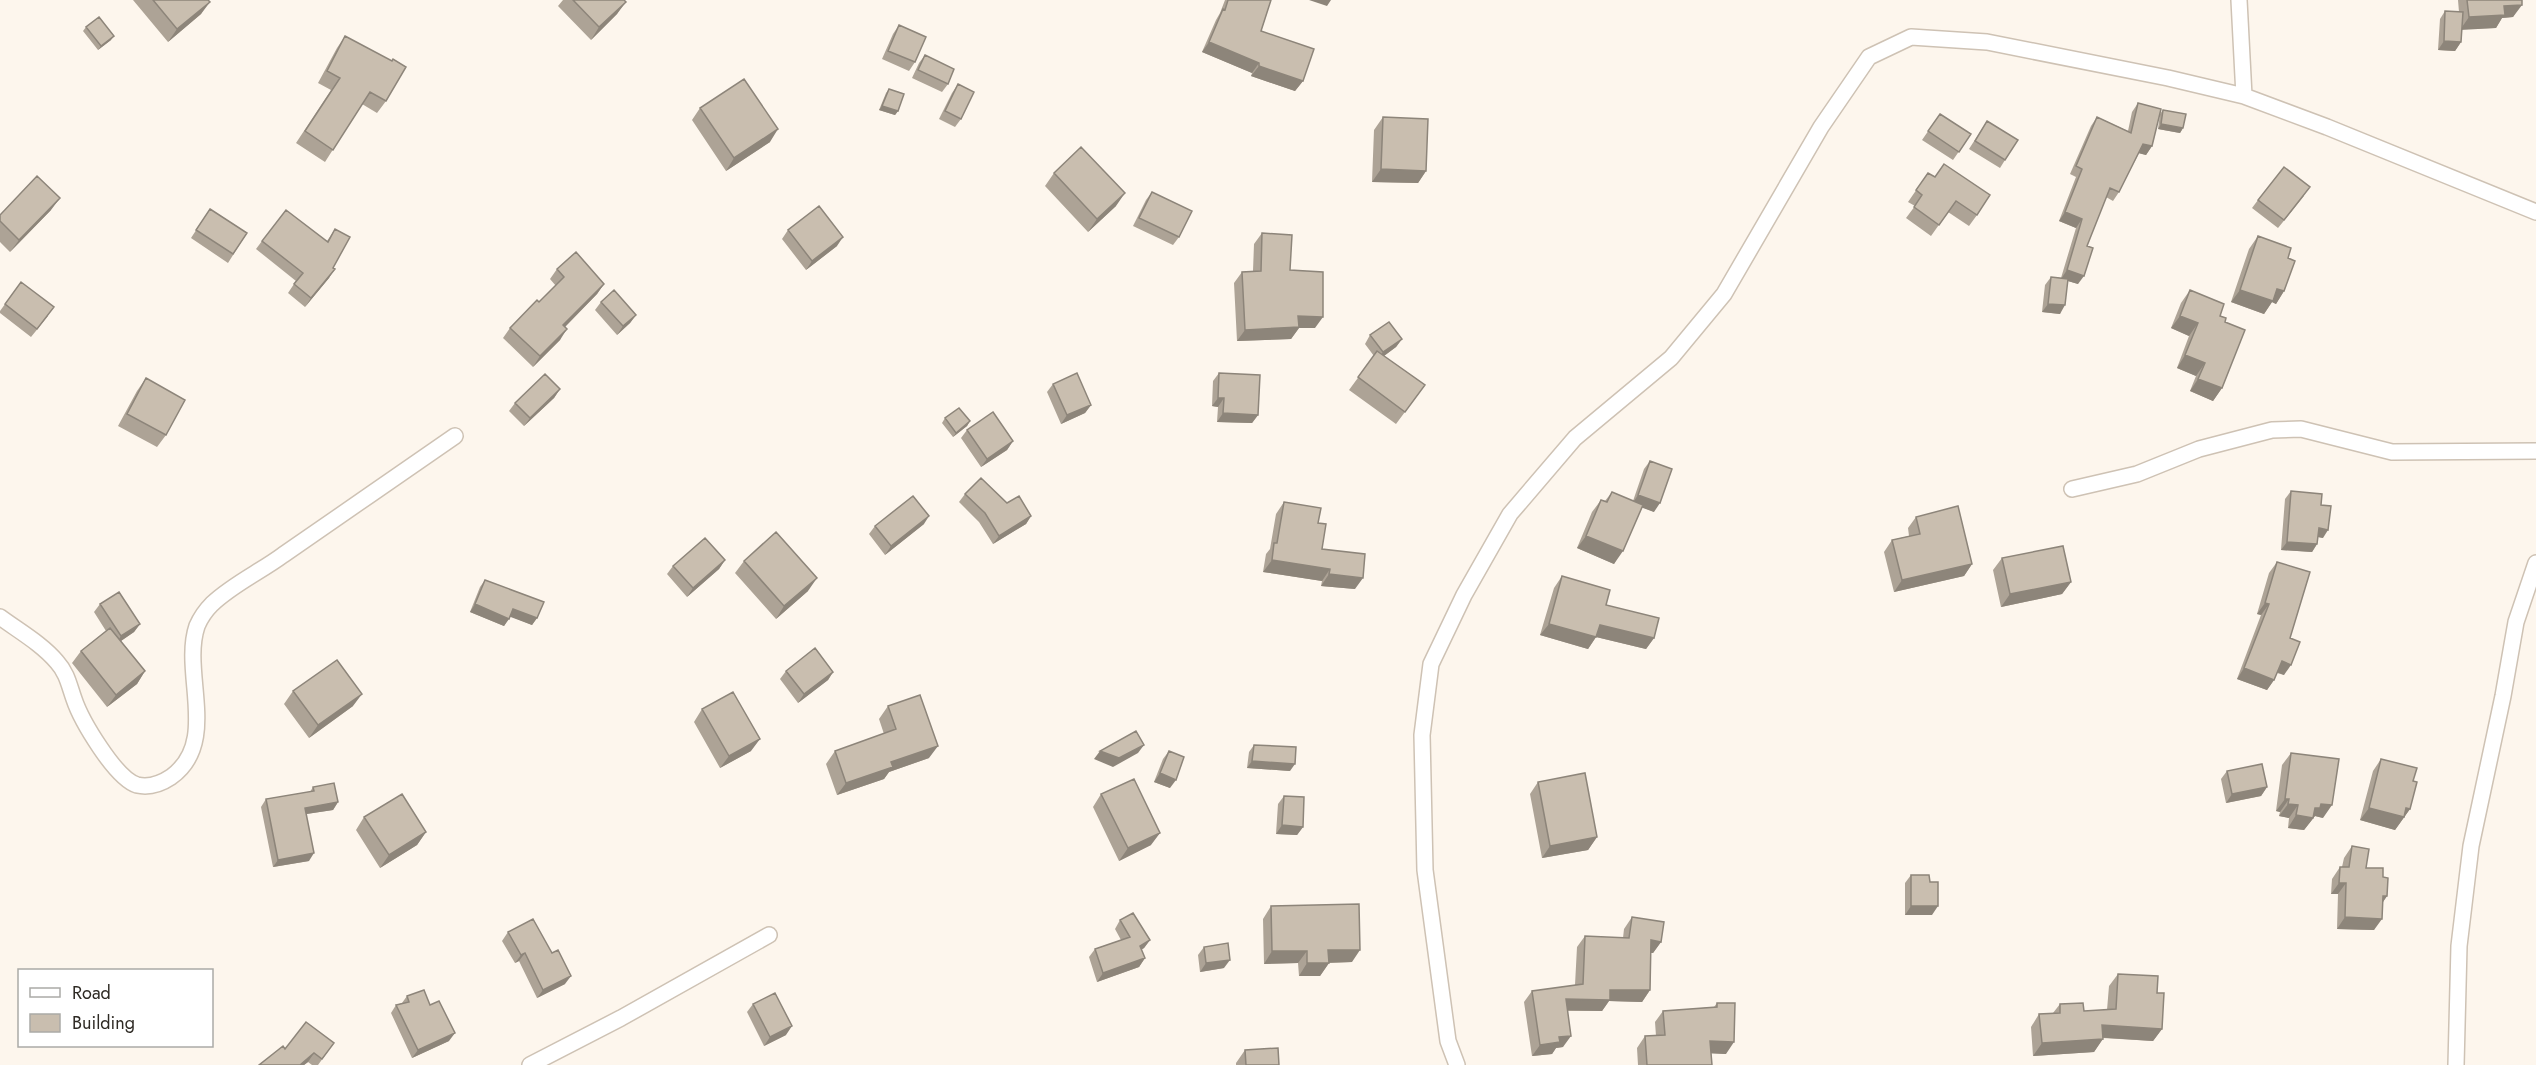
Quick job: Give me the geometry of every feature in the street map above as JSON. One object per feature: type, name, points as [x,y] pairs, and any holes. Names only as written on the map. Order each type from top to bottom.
[{"type":"street","points":[[2239,0],[2244,96]]},
{"type":"street","points":[[1457,1065],[1448,1041],[1425,870],[1422,735],[1431,664],[1464,595],[1510,514],[1575,438],[1671,358],[1724,294],[1821,128],[1869,57],[1911,37],[1988,42],[2168,78],[2244,96],[2327,127],[2536,212]]},
{"type":"street","points":[[2073,489],[2137,474],[2199,449],[2272,430],[2301,429],[2392,452],[2536,451]]},
{"type":"street","points":[[0,617],[57,661],[68,677],[74,699],[91,733],[121,773],[136,785],[161,784],[180,770],[191,751],[198,720],[193,650],[198,626],[210,606],[226,592],[267,567],[455,436]]},
{"type":"street","points":[[2456,1065],[2459,946],[2471,846],[2503,696],[2516,622],[2536,563]]},
{"type":"street","points":[[530,1065],[621,1018],[769,935]]},
{"type":"building","points":[[153,0],[208,0],[210,2],[177,29]]},
{"type":"building","points":[[573,0],[624,0],[626,2],[599,27]]},
{"type":"building","points":[[1228,0],[1271,0],[1261,31],[1314,49],[1303,81],[1259,66],[1259,63],[1209,42]]},
{"type":"building","points":[[2467,0],[2522,0],[2522,5],[2504,6],[2505,15],[2469,17]]},
{"type":"building","points":[[2445,11],[2463,12],[2461,42],[2444,41]]},
{"type":"building","points":[[99,17],[114,36],[101,46],[86,27]]},
{"type":"building","points":[[899,25],[926,37],[915,62],[888,51]]},
{"type":"building","points":[[345,36],[406,67],[386,101],[370,92],[333,150],[305,131],[340,78],[327,71]]},
{"type":"building","points":[[925,55],[954,69],[948,84],[918,70]]},
{"type":"building","points":[[744,79],[778,129],[734,158],[700,108]]},
{"type":"building","points":[[958,84],[974,92],[961,119],[945,111]]},
{"type":"building","points":[[889,89],[904,94],[898,111],[882,106]]},
{"type":"building","points":[[2138,103],[2161,109],[2152,146],[2143,144],[2119,192],[2110,188],[2087,246],[2093,248],[2084,276],[2067,270],[2082,219],[2065,212],[2082,169],[2076,166],[2097,117],[2131,133]]},
{"type":"building","points":[[2163,110],[2186,114],[2183,128],[2161,124]]},
{"type":"building","points":[[1940,114],[1971,134],[1959,152],[1928,131]]},
{"type":"building","points":[[1383,117],[1428,119],[1426,171],[1381,169]]},
{"type":"building","points":[[1987,121],[2018,140],[2005,160],[1975,141]]},
{"type":"building","points":[[1081,147],[1125,193],[1097,219],[1054,173]]},
{"type":"building","points":[[1944,164],[1990,195],[1977,215],[1956,201],[1939,225],[1914,207],[1922,195],[1916,190],[1928,173],[1935,177]]},
{"type":"building","points":[[2284,167],[2310,187],[2284,220],[2258,200]]},
{"type":"building","points":[[37,176],[60,198],[19,240],[0,221],[0,215]]},
{"type":"building","points":[[1152,192],[1192,211],[1179,237],[1139,218]]},
{"type":"building","points":[[819,206],[843,237],[812,261],[788,230]]},
{"type":"building","points":[[210,209],[247,233],[233,254],[196,230]]},
{"type":"building","points":[[286,210],[328,242],[335,229],[350,237],[333,268],[335,269],[311,298],[294,284],[303,273],[262,241]]},
{"type":"building","points":[[1262,233],[1292,235],[1290,270],[1323,272],[1323,317],[1298,316],[1299,327],[1245,330],[1242,272],[1261,271]]},
{"type":"building","points":[[2258,236],[2291,248],[2288,258],[2295,261],[2284,291],[2277,289],[2273,301],[2240,290]]},
{"type":"building","points":[[576,252],[604,284],[563,325],[567,329],[540,356],[510,328],[537,300],[539,302],[564,277],[557,269]]},
{"type":"building","points":[[2051,277],[2068,279],[2065,305],[2048,304]]},
{"type":"building","points":[[21,282],[54,307],[37,329],[5,304]]},
{"type":"building","points":[[614,290],[636,315],[623,326],[601,302]]},
{"type":"building","points":[[2190,290],[2224,304],[2220,316],[2226,318],[2225,322],[2245,330],[2222,388],[2198,379],[2205,363],[2185,355],[2198,323],[2180,316]]},
{"type":"building","points":[[1389,322],[1402,339],[1383,352],[1370,335]]},
{"type":"building","points":[[1377,351],[1425,385],[1405,412],[1358,377]]},
{"type":"building","points":[[1077,373],[1091,405],[1067,415],[1053,384]]},
{"type":"building","points":[[1219,373],[1260,375],[1258,415],[1223,413],[1224,398],[1218,398]]},
{"type":"building","points":[[545,374],[560,389],[530,418],[515,403]]},
{"type":"building","points":[[146,378],[185,400],[166,435],[127,414]]},
{"type":"building","points":[[959,408],[970,421],[956,433],[945,418]]},
{"type":"building","points":[[993,412],[1013,441],[987,459],[967,430]]},
{"type":"building","points":[[1650,461],[1672,469],[1660,503],[1638,495]]},
{"type":"building","points":[[981,478],[1007,503],[1019,496],[1031,516],[999,536],[985,513],[965,494]]},
{"type":"building","points":[[2291,491],[2322,494],[2321,505],[2331,506],[2328,530],[2319,528],[2317,544],[2287,542]]},
{"type":"building","points":[[1612,492],[1643,505],[1623,551],[1586,536],[1601,500],[1607,502]]},
{"type":"building","points":[[913,496],[929,516],[891,546],[875,526]]},
{"type":"building","points":[[1284,502],[1321,508],[1318,523],[1326,524],[1322,549],[1365,554],[1363,578],[1329,574],[1330,569],[1272,560]]},
{"type":"building","points":[[1958,506],[1972,564],[1902,580],[1892,540],[1920,534],[1916,517]]},
{"type":"building","points":[[776,532],[817,578],[784,606],[744,561]]},
{"type":"building","points":[[705,538],[725,560],[693,588],[673,566]]},
{"type":"building","points":[[2063,546],[2071,582],[2010,594],[2002,558]]},
{"type":"building","points":[[2277,562],[2310,572],[2290,638],[2300,642],[2291,665],[2282,661],[2274,680],[2244,668],[2269,604],[2265,603]]},
{"type":"building","points":[[1562,576],[1610,590],[1606,605],[1659,618],[1654,638],[1600,625],[1596,637],[1549,624]]},
{"type":"building","points":[[485,580],[544,602],[537,618],[513,609],[509,619],[475,604]]},
{"type":"building","points":[[119,592],[140,624],[121,636],[100,604]]},
{"type":"building","points":[[110,628],[145,671],[116,695],[81,651]]},
{"type":"building","points":[[815,648],[833,672],[804,694],[786,671]]},
{"type":"building","points":[[337,660],[362,694],[318,725],[293,691]]},
{"type":"building","points":[[733,692],[760,739],[729,756],[702,709]]},
{"type":"building","points":[[920,695],[938,746],[891,762],[893,767],[846,783],[835,751],[896,729],[888,706]]},
{"type":"building","points":[[1136,731],[1144,745],[1119,758],[1100,751]]},
{"type":"building","points":[[1254,745],[1296,747],[1295,764],[1252,761]]},
{"type":"building","points":[[1169,751],[1184,757],[1176,780],[1160,773]]},
{"type":"building","points":[[2291,753],[2339,759],[2332,805],[2321,804],[2320,808],[2315,808],[2313,818],[2296,815],[2298,805],[2288,804],[2289,799],[2285,799]]},
{"type":"building","points":[[2381,759],[2417,768],[2413,781],[2417,782],[2410,809],[2406,808],[2404,817],[2369,808]]},
{"type":"building","points":[[2262,764],[2267,787],[2232,794],[2227,771]]},
{"type":"building","points":[[1585,773],[1597,837],[1550,846],[1538,782]]},
{"type":"building","points":[[1134,779],[1160,833],[1128,848],[1101,794]]},
{"type":"building","points":[[334,783],[338,802],[305,808],[314,853],[278,860],[266,799],[314,791],[313,787]]},
{"type":"building","points":[[402,794],[426,832],[389,855],[364,817]]},
{"type":"building","points":[[1284,796],[1304,797],[1303,827],[1282,825]]},
{"type":"building","points":[[2352,846],[2369,849],[2366,868],[2383,868],[2383,877],[2388,878],[2387,896],[2383,896],[2382,919],[2345,917],[2346,883],[2339,883],[2340,867],[2349,867]]},
{"type":"building","points":[[1911,875],[1929,875],[1930,882],[1938,882],[1938,906],[1911,906]]},
{"type":"building","points":[[1359,904],[1360,950],[1328,950],[1329,963],[1307,963],[1307,951],[1272,951],[1271,906]]},
{"type":"building","points":[[1133,913],[1150,940],[1140,946],[1145,958],[1103,973],[1095,949],[1130,937],[1120,920]]},
{"type":"building","points":[[1632,917],[1664,922],[1661,942],[1651,940],[1650,990],[1610,990],[1610,1000],[1566,999],[1571,1036],[1559,1037],[1560,1042],[1540,1045],[1532,991],[1583,984],[1585,936],[1629,938]]},
{"type":"building","points":[[533,919],[552,953],[558,950],[571,976],[543,990],[525,953],[521,955],[508,932]]},
{"type":"building","points":[[1228,943],[1230,960],[1206,963],[1204,947]]},
{"type":"building","points":[[2118,974],[2158,976],[2157,993],[2164,993],[2162,1029],[2102,1025],[2103,1039],[2042,1043],[2039,1014],[2060,1013],[2060,1004],[2083,1003],[2084,1011],[2116,1009]]},
{"type":"building","points":[[424,990],[430,1005],[439,1001],[455,1033],[418,1050],[396,1005],[409,1002],[407,996]]},
{"type":"building","points":[[775,993],[792,1026],[770,1037],[753,1004]]},
{"type":"building","points":[[1717,1003],[1735,1003],[1734,1042],[1710,1041],[1712,1065],[1647,1065],[1645,1036],[1665,1035],[1663,1011],[1717,1007]]},
{"type":"building","points":[[306,1022],[334,1043],[322,1059],[314,1053],[300,1065],[259,1065],[283,1046],[285,1049]]},
{"type":"building","points":[[1278,1048],[1279,1065],[1246,1065],[1245,1050]]}]
